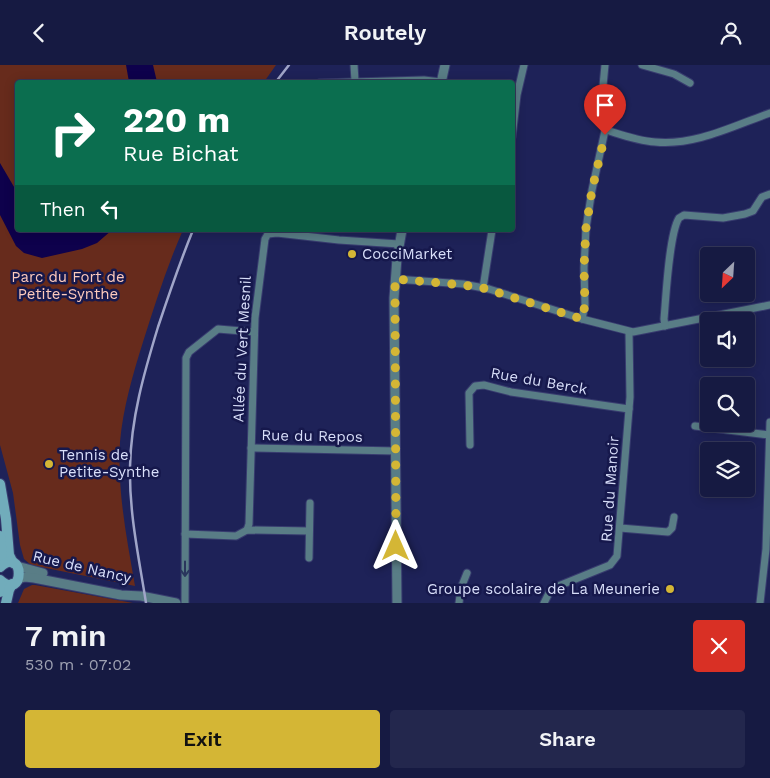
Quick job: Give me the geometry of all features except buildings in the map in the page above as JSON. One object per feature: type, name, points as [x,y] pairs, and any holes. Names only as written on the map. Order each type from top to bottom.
[{"type":"main road","name":"Rue de Nancy","points":[[0,483],[6,515],[9,555],[15,565]]},
{"type":"main road","points":[[0,536],[2,553],[0,567]]},
{"type":"main road","points":[[0,567],[5,563],[15,565],[20,572],[9,590],[6,603]]},
{"type":"main road","points":[[0,592],[0,581],[4,584],[15,582]]},
{"type":"street","points":[[354,65],[354,80]]},
{"type":"street","points":[[441,80],[445,65]]},
{"type":"street","points":[[515,112],[524,65]]},
{"type":"street","points":[[582,319],[585,305],[586,228],[592,190],[606,130],[603,86],[605,65]]},
{"type":"street","points":[[642,65],[674,74],[690,83]]},
{"type":"street","points":[[606,130],[650,142],[680,142],[703,137],[770,113]]},
{"type":"street","points":[[665,326],[664,319],[672,242],[679,219],[684,215],[722,219],[744,215],[756,209],[762,197],[770,194]]},
{"type":"street","points":[[397,603],[395,279],[402,232]]},
{"type":"street","points":[[483,288],[492,232]]},
{"type":"street","name":"Allée du Vert Mesnil","points":[[251,448],[254,332],[264,242],[268,234],[277,233],[399,244]]},
{"type":"street","points":[[395,279],[483,288],[629,332],[637,332],[770,305]]},
{"type":"street","points":[[185,603],[186,358],[189,352],[218,329],[254,332]]},
{"type":"street","name":"Rue du Manoir","points":[[544,603],[551,589],[612,564],[618,553],[631,385],[629,332]]},
{"type":"street","name":"Rue du Berck","points":[[470,445],[469,393],[477,385],[629,409]]},
{"type":"street","points":[[760,603],[766,542],[768,435],[770,422]]},
{"type":"street","points":[[695,426],[768,435]]},
{"type":"street","name":"Rue du Repos","points":[[247,531],[249,524],[251,448],[396,451]]},
{"type":"street","points":[[309,559],[310,503]]},
{"type":"street","points":[[620,528],[668,532],[672,528],[674,517]]},
{"type":"street","points":[[185,534],[236,536],[247,531],[309,531]]},
{"type":"street","name":"Rue de Nancy","points":[[15,565],[33,571],[116,588],[141,596],[176,603]]},
{"type":"street","points":[[459,603],[461,588],[467,573]]},
{"type":"street","name":"Rue de Nancy","points":[[15,582],[25,577],[34,578],[121,595],[141,596]]},
{"type":"green space","name":"Parc du Fort de Petite-Synthe","points":[[0,65],[276,65],[265,80],[15,80],[15,232],[182,232],[139,354],[121,429],[119,460],[121,497],[135,586],[31,565],[24,559],[20,545],[13,493],[0,445]]},
{"type":"green space","points":[[32,585],[133,603],[18,603],[24,589]]},
{"type":"shaded area","points":[[126,65],[153,65],[157,80],[129,80]]},
{"type":"shaded area","points":[[0,163],[15,189],[15,232],[110,232],[97,243],[82,249],[42,258],[24,253],[16,246],[0,215]]},
{"type":"railway","points":[[277,80],[289,65]]},
{"type":"railway","points":[[146,603],[131,501],[130,467],[133,431],[143,379],[158,327],[192,232]]},
{"type":"place","name":"CocciMarket","points":[[352,254]]},
{"type":"place","name":"Tennis de Petite-Synthe","points":[[49,464]]},
{"type":"place","name":"Groupe scolaire de La Meunerie","points":[[670,589]]},
{"type":"route","points":[[396,546],[395,279],[483,288],[582,319],[585,305],[586,228],[592,190],[605,135]]}]
